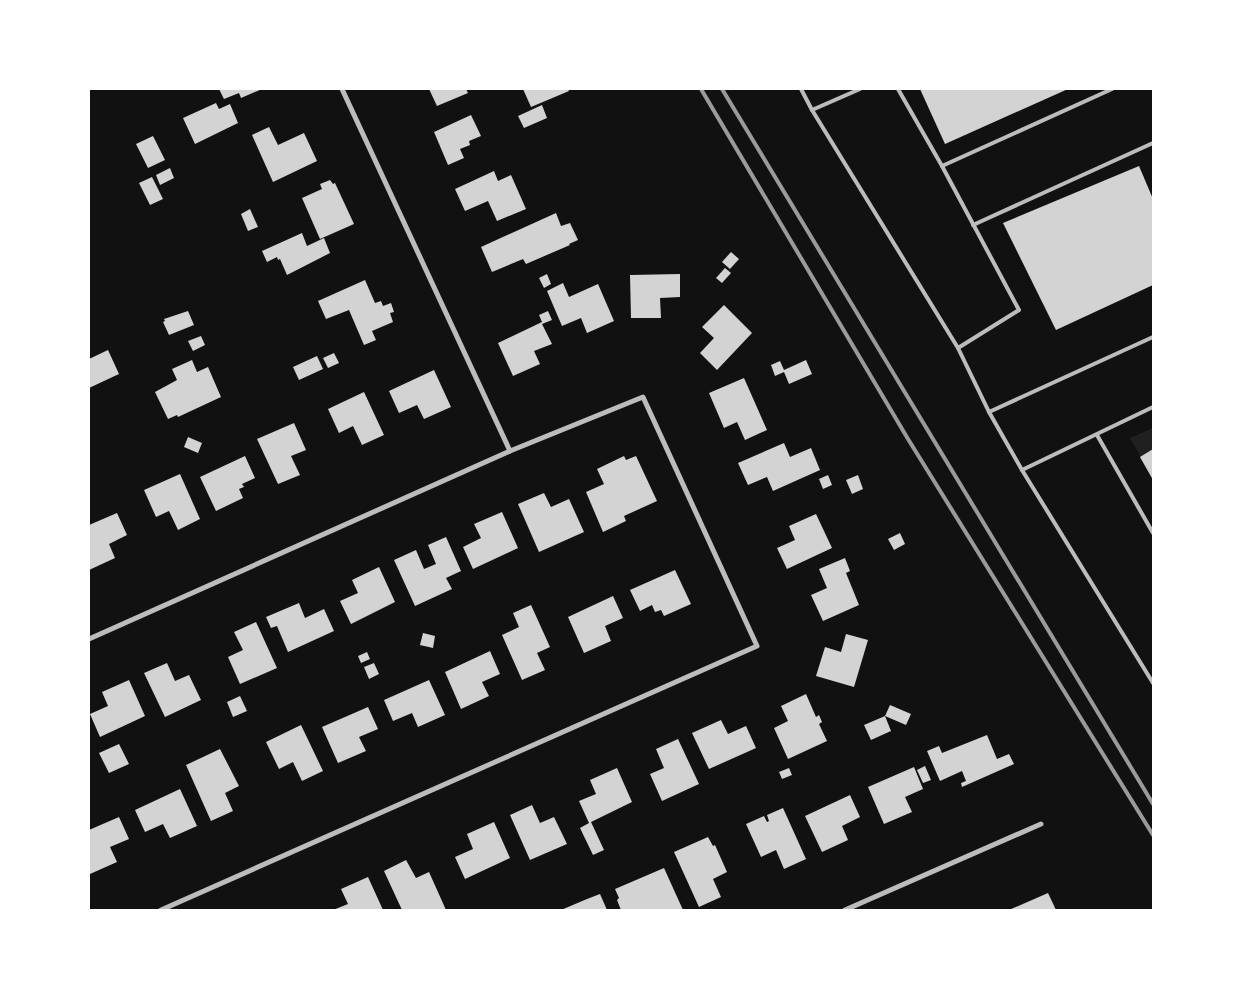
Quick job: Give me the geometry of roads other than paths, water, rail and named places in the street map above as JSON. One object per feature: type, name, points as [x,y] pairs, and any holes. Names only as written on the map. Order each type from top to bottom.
[{"type":"street","points":[[342,89],[510,452]]},
{"type":"street","points":[[89,639],[510,452],[643,397],[757,646],[161,910]]},
{"type":"street","points":[[845,910],[1041,824]]},
{"type":"lane","points":[[801,89],[958,348],[989,412],[1022,470],[1153,683]]},
{"type":"lane","points":[[812,110],[860,89]]},
{"type":"lane","points":[[898,89],[942,166],[1019,310],[958,348]]},
{"type":"lane","points":[[942,166],[1112,89]]},
{"type":"lane","points":[[973,225],[1153,143]]},
{"type":"lane","points":[[989,412],[1153,337]]},
{"type":"lane","points":[[1022,470],[1153,407]]},
{"type":"lane","points":[[1096,435],[1153,532]]},
{"type":"railway","points":[[701,89],[908,439],[1153,835]]},
{"type":"railway","points":[[722,89],[1153,804]]}]
